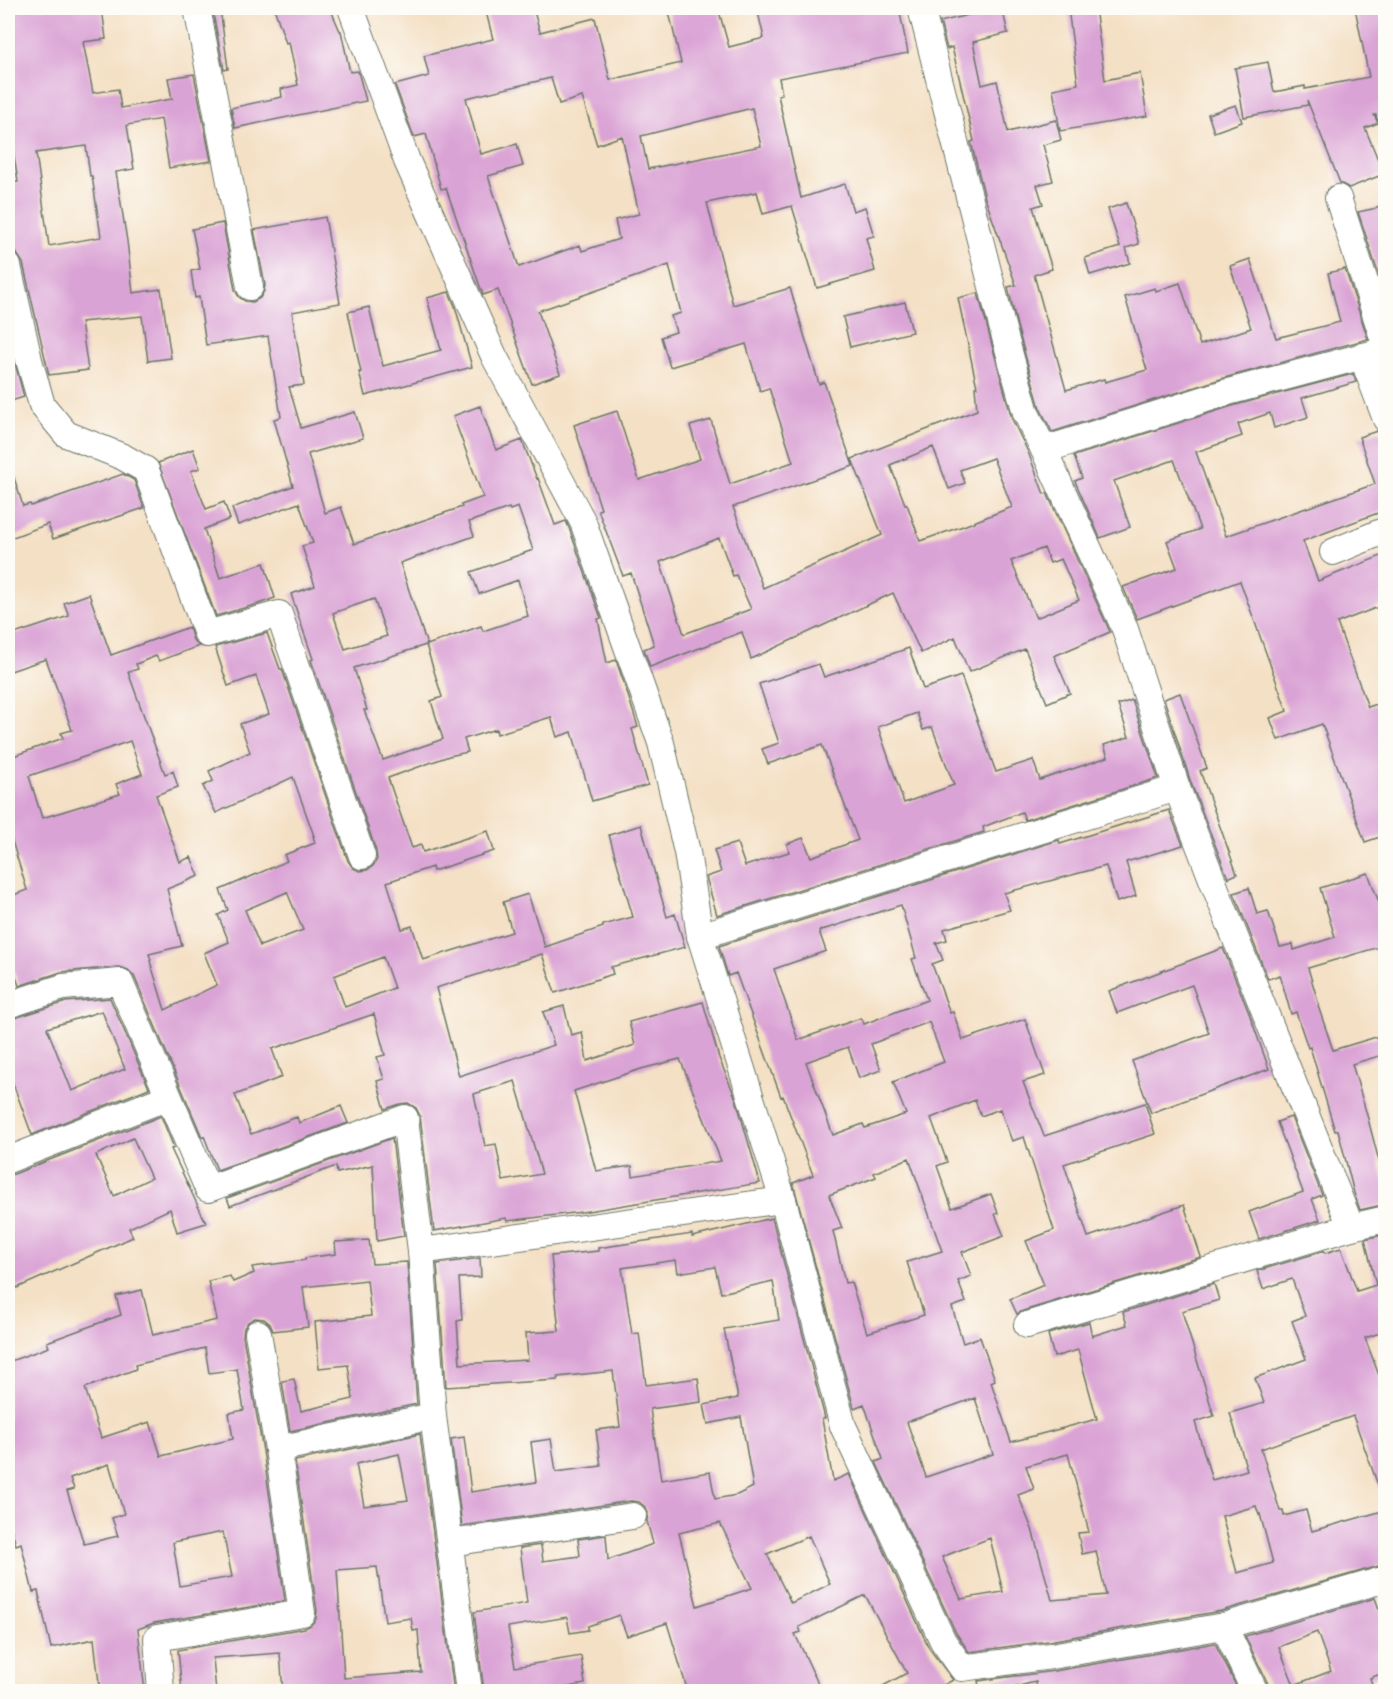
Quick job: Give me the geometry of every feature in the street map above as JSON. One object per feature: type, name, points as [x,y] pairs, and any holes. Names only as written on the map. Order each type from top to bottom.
[{"type":"street","points":[[197,8],[250,287]]},
{"type":"street","points":[[351,8],[407,161],[484,334],[583,522],[661,743],[687,852],[700,936],[783,1200],[843,1426],[943,1641],[962,1668],[1051,1656],[1224,1626],[1386,1579]]},
{"type":"street","points":[[921,8],[1026,413],[1125,628],[1177,788],[1216,892],[1351,1227]]},
{"type":"street","points":[[1338,198],[1378,351],[1386,419]]},
{"type":"street","points":[[8,266],[42,405],[66,434],[123,457],[146,471],[207,634],[279,614],[362,856]]},
{"type":"street","points":[[1044,450],[1228,392],[1378,351]]},
{"type":"street","points":[[1333,552],[1386,530]]},
{"type":"street","points":[[700,936],[1177,788]]},
{"type":"street","points":[[8,1005],[63,987],[120,982],[208,1189],[405,1118],[422,1251],[433,1416],[469,1692]]},
{"type":"street","points":[[8,1160],[168,1098]]},
{"type":"street","points":[[422,1251],[783,1200]]},
{"type":"street","points":[[1027,1325],[1351,1227],[1386,1219]]},
{"type":"street","points":[[161,1692],[157,1638],[302,1613],[258,1333]]},
{"type":"street","points":[[278,1449],[433,1416]]},
{"type":"street","points":[[450,1543],[633,1516]]},
{"type":"street","points":[[1224,1626],[1255,1692]]},
{"type":"building","points":[[8,8],[102,8],[106,39],[83,42],[93,93],[118,89],[121,108],[172,99],[168,78],[194,74],[211,161],[169,168],[161,119],[127,125],[134,169],[116,172],[133,293],[161,289],[171,358],[148,361],[142,316],[81,322],[88,370],[49,375],[23,263],[14,247],[8,183],[18,182],[8,123]],"holes":[[[86,146],[90,176],[92,176],[101,237],[49,246],[36,153]]]},
{"type":"building","points":[[212,8],[220,8],[228,69],[224,70]]},
{"type":"building","points":[[274,8],[330,8],[341,31],[350,72],[358,71],[366,101],[235,128],[231,108],[282,97],[281,89],[298,85],[289,42],[286,43]]},
{"type":"building","points":[[485,8],[533,8],[540,32],[595,18],[610,80],[681,63],[668,8],[718,8],[729,47],[764,38],[757,8],[899,8],[908,53],[779,78],[782,94],[778,95],[801,198],[845,184],[853,211],[865,207],[874,236],[866,238],[875,271],[817,288],[792,206],[763,214],[757,192],[707,203],[733,305],[790,288],[819,384],[824,382],[853,466],[733,507],[763,588],[882,535],[852,459],[977,410],[975,387],[977,387],[958,298],[978,293],[1012,419],[1044,494],[1047,493],[1110,632],[1054,656],[1070,693],[1047,703],[1025,649],[969,672],[955,637],[921,653],[893,593],[751,659],[742,632],[650,667],[644,649],[654,645],[631,573],[623,576],[598,510],[601,509],[574,425],[617,411],[639,480],[700,459],[690,426],[711,420],[730,484],[793,462],[769,388],[760,391],[746,344],[670,367],[661,337],[676,332],[671,316],[681,313],[669,265],[538,311],[560,374],[532,384],[498,290],[483,295],[446,188],[441,189],[426,134],[414,137],[395,85],[429,76],[424,56],[493,39]],"holes":[[[551,78],[559,104],[582,97],[597,145],[622,136],[639,214],[615,220],[619,239],[582,251],[580,245],[519,267],[488,176],[523,166],[517,144],[481,154],[466,98]],[[752,108],[761,146],[648,169],[641,136]],[[933,447],[949,489],[965,483],[960,470],[993,458],[1012,507],[920,541],[890,465]],[[719,538],[733,576],[736,575],[751,609],[684,634],[660,562]],[[1044,548],[1050,563],[1061,559],[1079,600],[1036,618],[1011,561]]]},
{"type":"building","points":[[1002,8],[1008,33],[973,42],[982,85],[997,81],[1008,132],[1056,120],[1061,140],[1043,145],[1053,181],[1037,185],[1043,204],[1033,207],[1052,269],[1034,275],[1066,390],[1147,370],[1125,297],[1155,288],[1156,291],[1180,283],[1200,345],[1251,328],[1230,266],[1250,259],[1276,338],[1340,322],[1328,273],[1345,269],[1368,339],[1224,378],[1052,432],[1040,408],[1017,326],[1008,287],[1016,285],[985,198],[952,47],[947,49],[940,22]]},
{"type":"building","points":[[1068,8],[1095,8],[1105,80],[1140,73],[1147,116],[1060,131],[1053,89],[1078,84]]},
{"type":"building","points":[[1355,8],[1380,8],[1386,34],[1386,119],[1377,120],[1374,115],[1378,123],[1365,128],[1384,174],[1349,188],[1340,183],[1307,100],[1308,105],[1244,117],[1235,68],[1268,62],[1274,92],[1305,86],[1305,89],[1369,77]]},
{"type":"building","points":[[1236,105],[1242,122],[1214,132],[1208,114]]},
{"type":"building","points":[[1126,203],[1139,244],[1126,248],[1130,263],[1090,275],[1085,258],[1120,247],[1108,209]]},
{"type":"building","points":[[1386,206],[1386,297],[1358,212]]},
{"type":"building","points":[[325,217],[340,303],[292,312],[304,385],[289,387],[301,428],[355,412],[363,438],[308,454],[325,513],[341,507],[354,544],[462,507],[461,505],[483,497],[453,416],[480,406],[496,450],[522,440],[555,525],[566,521],[601,618],[598,619],[607,663],[616,660],[638,727],[632,729],[648,785],[592,801],[572,732],[557,737],[551,717],[497,734],[496,729],[464,739],[468,752],[449,756],[388,778],[412,848],[421,845],[423,852],[488,831],[494,851],[433,871],[432,867],[387,882],[402,929],[412,926],[423,960],[512,932],[503,902],[528,894],[545,947],[603,927],[603,925],[633,917],[609,835],[641,825],[667,917],[675,914],[685,947],[611,967],[613,974],[555,993],[542,954],[436,988],[459,1076],[554,1045],[543,1012],[564,1006],[571,1035],[582,1032],[587,1061],[635,1045],[629,1022],[703,1002],[719,1058],[736,1099],[760,1183],[582,1212],[507,1221],[506,1218],[434,1231],[420,1116],[416,1108],[408,1103],[385,1109],[377,1081],[384,1079],[377,1057],[385,1055],[374,1014],[272,1049],[282,1077],[235,1095],[251,1134],[297,1117],[299,1123],[341,1106],[348,1123],[217,1170],[134,976],[128,970],[119,967],[61,972],[19,986],[8,953],[8,897],[27,890],[8,828],[8,758],[63,738],[61,733],[72,730],[46,659],[8,672],[8,636],[69,616],[64,603],[89,594],[111,655],[189,627],[193,640],[199,646],[159,661],[156,656],[136,664],[138,669],[128,672],[165,774],[173,771],[178,787],[156,795],[180,862],[191,857],[199,876],[167,889],[182,946],[149,954],[165,1010],[217,985],[204,953],[229,942],[218,915],[228,910],[220,890],[287,861],[284,855],[315,843],[293,777],[216,813],[203,786],[213,781],[209,771],[250,752],[240,724],[269,714],[256,676],[228,686],[215,647],[267,633],[280,669],[282,669],[348,861],[353,868],[360,871],[373,866],[377,859],[291,594],[315,586],[302,546],[313,543],[299,503],[238,525],[232,508],[293,486],[274,419],[281,417],[268,336],[206,345],[199,297],[195,298],[191,271],[200,269],[192,229],[223,223],[235,290],[245,301],[253,302],[260,298],[265,285],[254,230]],"holes":[[[518,507],[533,550],[471,572],[479,594],[518,580],[528,616],[483,631],[481,626],[427,645],[400,563],[474,536],[469,522],[509,508],[510,510]],[[374,599],[387,636],[345,649],[333,613]],[[426,645],[442,697],[431,701],[443,739],[383,760],[364,710],[367,710],[354,668]],[[130,741],[142,774],[116,784],[120,794],[42,818],[29,776]],[[287,892],[303,930],[260,946],[245,910]],[[383,957],[394,988],[345,1007],[334,976]],[[680,1059],[721,1161],[633,1176],[632,1166],[596,1171],[574,1091]],[[515,1081],[542,1174],[503,1181],[496,1144],[485,1146],[474,1094]]]},
{"type":"building","points":[[449,292],[472,367],[365,396],[348,312],[369,307],[383,366],[441,350],[427,298]]},
{"type":"building","points":[[905,302],[912,332],[850,347],[843,317]]},
{"type":"building","points":[[8,337],[24,397],[8,402]]},
{"type":"building","points":[[1353,374],[1356,382],[1302,398],[1308,417],[1274,428],[1270,413],[1238,424],[1242,436],[1196,452],[1226,536],[1375,484],[1359,437],[1377,431],[1386,434],[1386,510],[1303,541],[1318,581],[1386,554],[1386,604],[1337,623],[1368,707],[1386,701],[1386,835],[1365,842],[1322,724],[1278,740],[1270,718],[1287,711],[1240,581],[1137,619],[1123,587],[1177,568],[1167,541],[1200,529],[1174,460],[1114,481],[1130,527],[1100,538],[1075,481],[1082,478],[1074,456],[1232,406]]},
{"type":"building","points":[[193,449],[200,468],[191,471],[206,509],[224,502],[230,519],[204,529],[220,578],[264,563],[275,598],[216,616],[158,463]]},
{"type":"building","points":[[8,468],[11,468],[23,506],[30,504],[31,506],[123,474],[134,480],[144,508],[53,539],[48,524],[8,539]]},
{"type":"building","points":[[909,648],[923,689],[961,676],[996,772],[1033,760],[1040,780],[1108,757],[1104,745],[1129,737],[1118,705],[1132,700],[1158,778],[1025,820],[1022,812],[983,827],[984,832],[717,915],[706,877],[721,872],[714,850],[737,843],[745,866],[789,852],[787,844],[803,838],[811,857],[858,840],[822,745],[768,764],[762,749],[779,743],[759,684],[819,664],[824,677]],"holes":[[[917,713],[923,730],[932,727],[954,785],[904,803],[878,727]]]},
{"type":"building","points":[[1180,693],[1207,768],[1200,771],[1237,874],[1228,878],[1191,783],[1164,699]]},
{"type":"building","points":[[1169,810],[1183,845],[1126,862],[1136,896],[1117,902],[1106,866],[1004,893],[1010,910],[944,929],[947,940],[936,943],[943,960],[932,964],[950,1013],[953,1012],[963,1040],[1025,1019],[1045,1075],[1023,1082],[1044,1136],[1145,1103],[1155,1134],[1064,1164],[1088,1237],[1184,1205],[1201,1257],[1017,1314],[1010,1299],[1044,1285],[1026,1241],[1054,1230],[1024,1137],[1012,1141],[1000,1109],[981,1116],[975,1100],[931,1118],[947,1162],[937,1166],[952,1208],[991,1194],[998,1213],[995,1214],[1004,1236],[962,1252],[971,1276],[958,1281],[966,1302],[952,1307],[963,1343],[980,1337],[995,1380],[991,1382],[1011,1442],[1097,1419],[1078,1350],[1054,1357],[1048,1334],[1089,1322],[1092,1336],[1127,1325],[1123,1312],[1214,1284],[1219,1300],[1182,1311],[1214,1416],[1195,1422],[1212,1480],[1247,1470],[1230,1413],[1264,1403],[1255,1378],[1306,1359],[1292,1321],[1305,1316],[1292,1279],[1263,1289],[1257,1271],[1341,1248],[1357,1291],[1376,1285],[1365,1239],[1386,1234],[1386,1331],[1365,1338],[1386,1394],[1386,1498],[1383,1499],[1353,1416],[1261,1449],[1280,1511],[1283,1511],[1284,1516],[1306,1510],[1312,1531],[1386,1510],[1386,1564],[1221,1611],[1049,1641],[969,1652],[956,1633],[876,1462],[883,1459],[864,1404],[854,1408],[793,1183],[813,1175],[783,1096],[781,1097],[736,973],[728,976],[719,946],[1059,840],[1060,844]],"holes":[[[901,905],[916,958],[912,959],[927,1000],[864,1024],[861,1018],[798,1040],[774,969],[826,951],[819,931]],[[929,1022],[944,1062],[893,1082],[906,1114],[865,1128],[863,1124],[833,1135],[806,1062],[848,1047],[859,1078],[881,1070],[871,1044]],[[909,1158],[942,1251],[907,1262],[924,1315],[867,1333],[851,1282],[845,1283],[833,1231],[842,1228],[829,1195],[876,1177],[874,1173]],[[975,1398],[993,1454],[926,1477],[907,1422]],[[1068,1454],[1089,1532],[1078,1533],[1082,1554],[1096,1551],[1106,1595],[1052,1600],[1032,1529],[1018,1495],[1034,1489],[1026,1466]],[[1256,1506],[1273,1563],[1237,1573],[1222,1516]],[[990,1538],[1003,1592],[961,1599],[942,1557]]]},
{"type":"building","points":[[1368,873],[1386,921],[1386,945],[1308,968],[1333,1050],[1386,1034],[1386,1054],[1352,1064],[1386,1188],[1386,1204],[1360,1210],[1338,1130],[1335,1131],[1310,1047],[1308,1048],[1296,1012],[1291,1014],[1280,975],[1268,979],[1234,893],[1249,888],[1257,914],[1268,911],[1280,947],[1293,944],[1294,950],[1335,937],[1320,888]]},
{"type":"building","points":[[1223,948],[1269,1069],[1151,1113],[1132,1061],[1209,1033],[1192,985],[1117,1013],[1109,991]]},
{"type":"building","points":[[110,998],[149,1088],[32,1135],[8,1070],[8,1020],[66,1002]],"holes":[[[102,1011],[125,1069],[72,1091],[47,1028]]]},
{"type":"building","points":[[161,1116],[174,1148],[171,1149],[206,1223],[177,1232],[170,1209],[129,1228],[133,1237],[17,1288],[14,1281],[8,1284],[8,1175]],"holes":[[[133,1138],[151,1178],[114,1196],[96,1155]]]},
{"type":"building","points":[[1291,1117],[1322,1195],[1312,1199],[1320,1220],[1259,1239],[1249,1212],[1303,1192],[1277,1122]]},
{"type":"building","points":[[392,1138],[404,1236],[377,1241],[373,1165],[337,1173],[336,1166],[230,1206],[227,1198]]},
{"type":"building","points":[[772,1218],[825,1418],[822,1419],[833,1481],[849,1474],[929,1648],[953,1680],[931,1692],[872,1692],[907,1673],[865,1595],[799,1627],[801,1632],[795,1634],[822,1692],[688,1692],[667,1623],[627,1636],[619,1615],[588,1626],[588,1630],[570,1633],[567,1617],[508,1627],[515,1667],[581,1656],[585,1684],[542,1692],[484,1692],[474,1612],[527,1603],[520,1548],[541,1545],[543,1561],[580,1556],[578,1539],[606,1535],[608,1560],[653,1544],[645,1507],[639,1502],[631,1501],[462,1526],[451,1439],[464,1437],[471,1492],[536,1482],[531,1442],[551,1439],[556,1472],[601,1466],[596,1430],[620,1427],[613,1371],[558,1377],[558,1380],[446,1387],[437,1264],[480,1258],[481,1277],[459,1278],[462,1320],[457,1321],[460,1364],[528,1360],[526,1333],[559,1331],[551,1256],[598,1251],[598,1248],[692,1234],[692,1237]],"holes":[[[676,1260],[678,1273],[715,1267],[721,1293],[773,1281],[779,1320],[724,1329],[738,1398],[704,1405],[708,1424],[741,1417],[753,1487],[737,1495],[715,1499],[710,1472],[661,1480],[650,1409],[701,1402],[698,1378],[646,1385],[639,1333],[632,1334],[622,1268]],[[720,1523],[752,1588],[697,1606],[679,1533]],[[809,1536],[830,1584],[791,1603],[767,1554]]]},
{"type":"building","points":[[369,1240],[372,1264],[407,1262],[417,1404],[290,1431],[282,1381],[294,1379],[301,1411],[353,1399],[348,1365],[319,1368],[315,1322],[371,1316],[367,1280],[303,1287],[308,1327],[273,1331],[264,1319],[255,1318],[248,1322],[243,1336],[285,1601],[154,1623],[138,1629],[145,1692],[100,1692],[94,1639],[51,1648],[38,1591],[33,1592],[21,1543],[16,1545],[8,1519],[8,1362],[49,1347],[47,1342],[121,1315],[116,1296],[142,1290],[153,1335],[217,1320],[208,1281],[230,1276],[233,1282],[254,1273],[252,1267],[336,1254],[335,1242]],"holes":[[[205,1348],[209,1373],[237,1369],[244,1410],[229,1413],[233,1439],[161,1456],[150,1422],[101,1438],[85,1388],[136,1369],[135,1365]],[[109,1464],[124,1514],[112,1518],[118,1536],[84,1544],[67,1491],[74,1489],[70,1478]],[[223,1532],[232,1577],[180,1586],[173,1542]]]},
{"type":"building","points":[[420,1434],[454,1692],[283,1692],[280,1653],[213,1658],[216,1692],[182,1692],[178,1650],[305,1628],[316,1619],[317,1611],[295,1461]],"holes":[[[399,1454],[408,1500],[364,1506],[356,1464]],[[377,1567],[385,1622],[411,1618],[413,1631],[418,1630],[421,1672],[344,1678],[337,1570]]]},
{"type":"building","points":[[1375,1598],[1379,1609],[1386,1607],[1386,1672],[1370,1678],[1373,1687],[1362,1692],[1270,1692],[1245,1636]],"holes":[[[1317,1632],[1331,1671],[1294,1685],[1279,1647]]]},
{"type":"building","points":[[1215,1643],[1238,1690],[1234,1692],[1104,1692],[1103,1687],[1078,1692],[1037,1692],[1036,1682],[992,1692],[980,1692],[978,1681],[1054,1671]]}]
